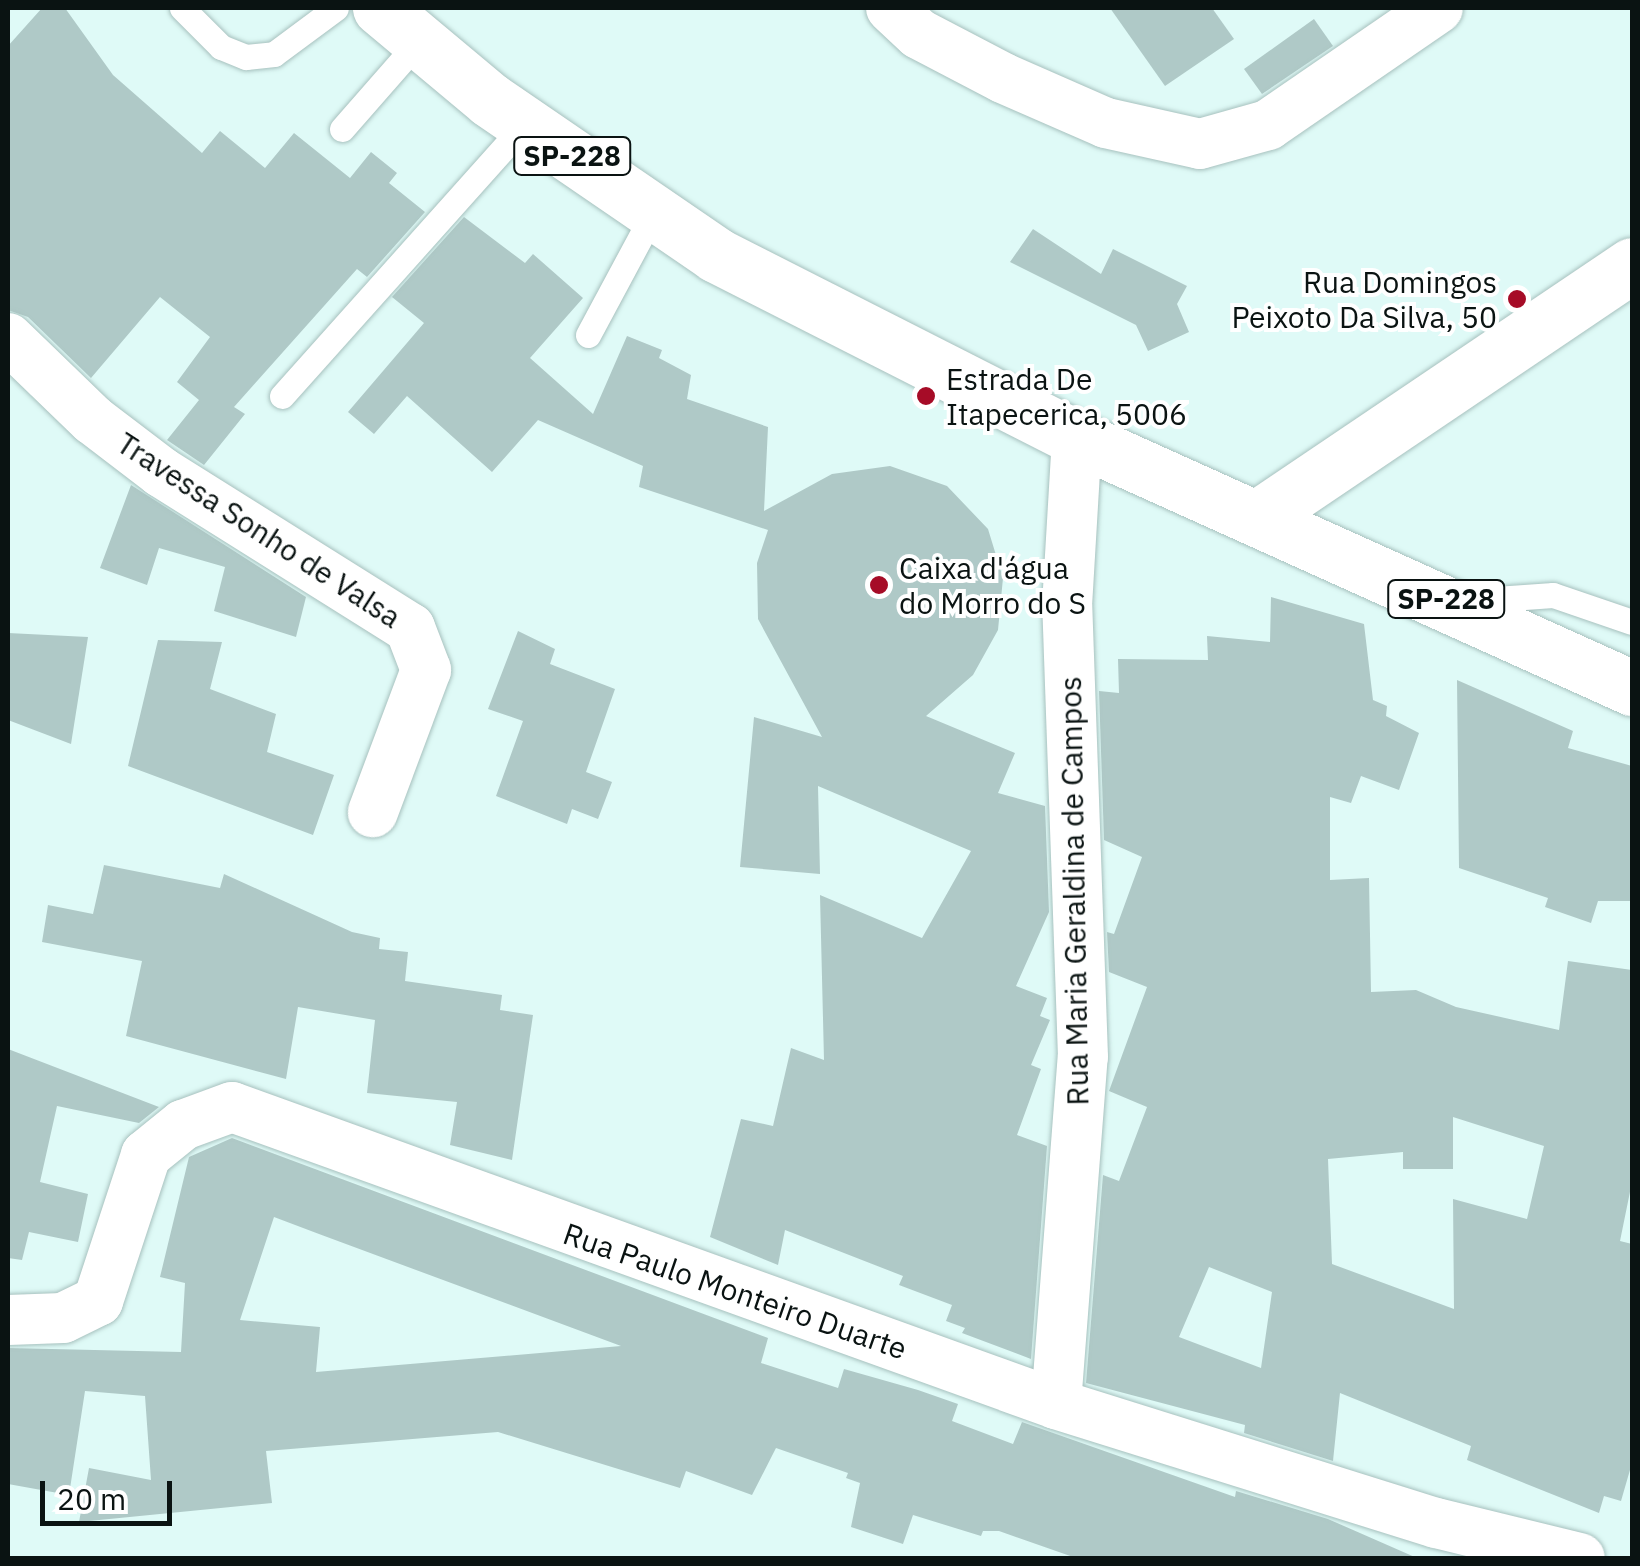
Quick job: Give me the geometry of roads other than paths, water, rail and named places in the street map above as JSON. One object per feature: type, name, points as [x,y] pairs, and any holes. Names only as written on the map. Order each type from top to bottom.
[{"type":"main road","name":"SP-228","points":[[415,18],[508,112],[716,255],[1077,438],[1451,602],[1632,688]]},
{"type":"main road","points":[[1257,518],[1632,265]]},
{"type":"street","points":[[891,8],[918,34],[1003,78],[1106,123],[1200,144],[1268,125],[1438,8]]},
{"type":"street","name":"Travessa Sonho de Valsa","points":[[8,338],[149,464],[410,628],[426,670],[373,812]]},
{"type":"street","name":"Rua Maria Geraldina de Campos","points":[[1056,1404],[1083,1058],[1067,606],[1077,438]]},
{"type":"street","name":"Rua Paulo Monteiro Duarte","points":[[8,1320],[63,1318],[98,1302],[146,1155],[183,1125],[232,1107],[1056,1404],[1436,1523],[1580,1558]]},
{"type":"lane","points":[[182,8],[221,47],[246,57],[274,54],[336,8]]},
{"type":"lane","points":[[342,129],[415,18]]},
{"type":"lane","points":[[282,396],[508,112]]},
{"type":"lane","points":[[588,335],[654,212]]},
{"type":"lane","points":[[1451,602],[1553,596],[1632,622]]},
{"type":"place","name":"Rua Domingos Peixoto Da Silva, 50","points":[[1517,299]]},
{"type":"place","name":"Estrada De Itapecerica, 5006","points":[[926,396]]},
{"type":"place","name":"Caixa d'água do Morro do S","points":[[879,585]]}]
